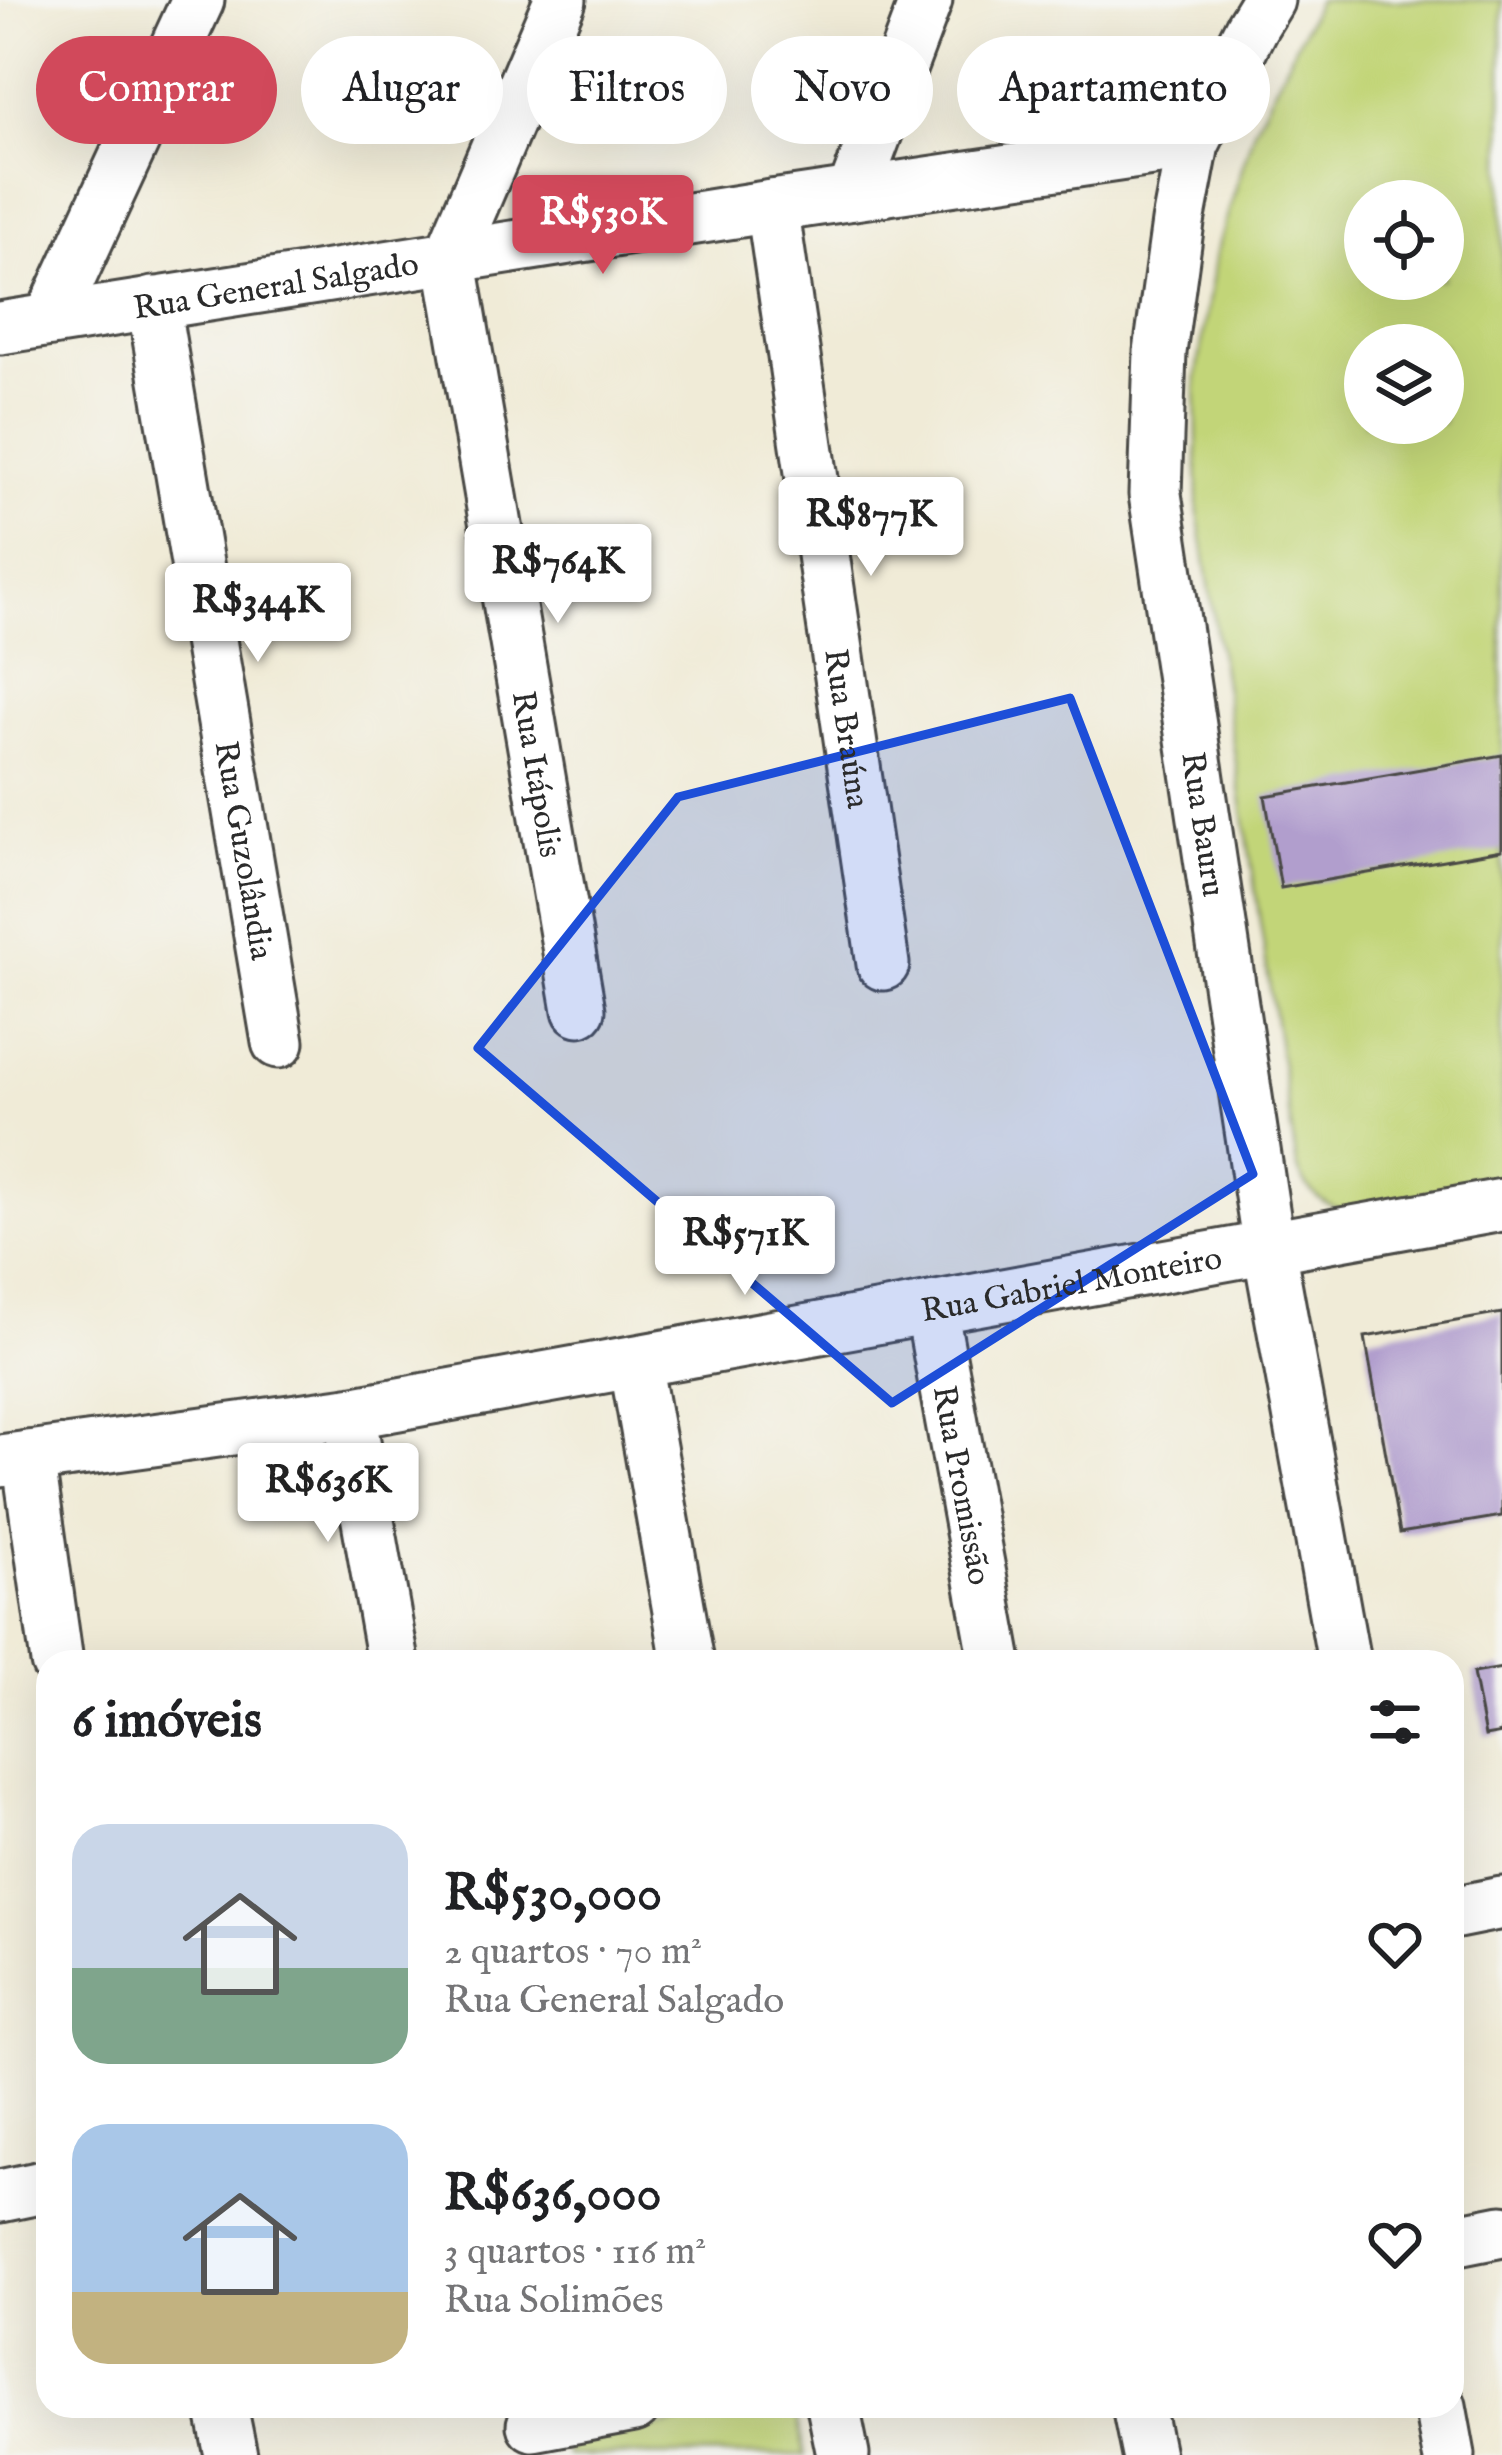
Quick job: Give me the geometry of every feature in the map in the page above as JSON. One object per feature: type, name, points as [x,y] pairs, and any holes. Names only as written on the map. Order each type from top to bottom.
[{"type":"street","points":[[50,320],[198,0]]},
{"type":"street","points":[[450,257],[560,0]]},
{"type":"street","points":[[853,194],[926,0]]},
{"type":"street","name":"Rua Bauru","points":[[1247,36],[1268,0]]},
{"type":"street","name":"Rua General Salgado","points":[[0,328],[1193,144]]},
{"type":"street","name":"Rua Bauru","points":[[1193,144],[1160,352],[1155,494],[1269,1249],[1342,1650]]},
{"type":"street","name":"Rua Braúna","points":[[772,206],[884,964]]},
{"type":"street","name":"Rua Itápolis","points":[[450,257],[579,1010]]},
{"type":"street","name":"Rua Guzolândia","points":[[153,303],[278,1042]]},
{"type":"street","name":"Rua Gabriel Monteiro","points":[[14,1459],[349,1413],[1502,1205]]},
{"type":"street","name":"Rua Promissão","points":[[932,1308],[994,1650]]},
{"type":"street","points":[[635,1362],[686,1650]]},
{"type":"street","points":[[349,1413],[391,1650]]},
{"type":"street","points":[[14,1459],[54,1650]]},
{"type":"street","points":[[1464,1911],[1502,1903]]},
{"type":"street","points":[[0,2196],[36,2188]]},
{"type":"street","points":[[1464,2239],[1502,2231]]},
{"type":"street","points":[[223,2418],[231,2455]]},
{"type":"street","points":[[533,2429],[581,2418]]},
{"type":"street","points":[[835,2418],[843,2455]]},
{"type":"street","points":[[1140,2418],[1148,2455]]},
{"type":"street","points":[[1442,2418],[1449,2455]]},
{"type":"highlighted area","points":[[1070,698],[1253,1174],[892,1403],[478,1048],[678,797]]},
{"type":"green space","points":[[1318,0],[1502,0],[1502,1185],[1349,1212],[1317,1197],[1297,1167],[1198,512],[1196,381],[1216,253],[1249,144],[1270,144],[1270,97]]},
{"type":"green space","points":[[703,2418],[797,2418],[805,2455],[567,2455],[565,2445]]},
{"type":"building","points":[[1502,755],[1502,850],[1281,888],[1265,796]]},
{"type":"building","points":[[1502,1313],[1502,1516],[1400,1533],[1365,1337]]},
{"type":"building","points":[[1502,1668],[1502,1733],[1485,1736],[1473,1673]]}]
